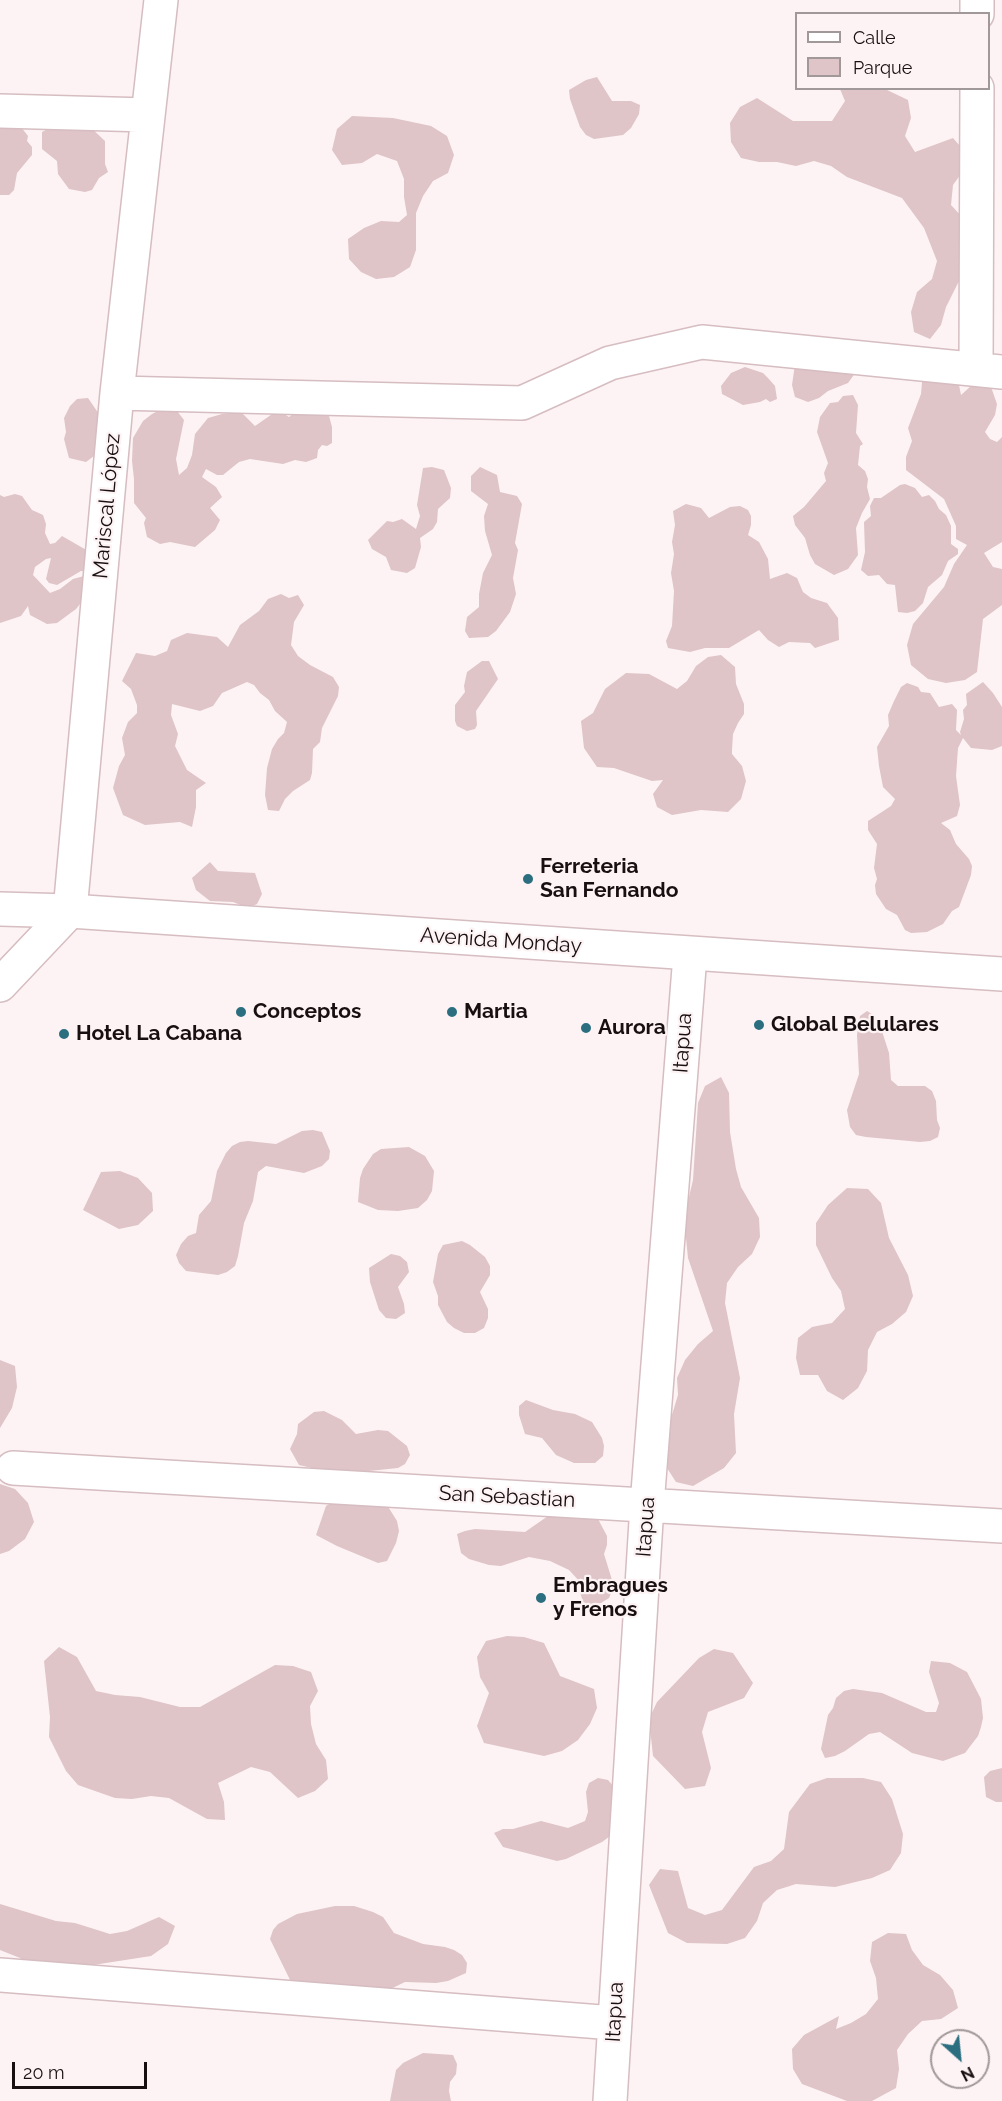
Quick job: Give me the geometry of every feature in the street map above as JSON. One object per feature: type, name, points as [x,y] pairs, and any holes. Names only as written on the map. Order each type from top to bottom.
[{"type":"street","name":"Mariscal López","points":[[70,911],[117,393],[161,0]]},
{"type":"street","points":[[117,393],[522,403],[610,363],[702,342],[989,371],[977,90]]},
{"type":"street","points":[[0,111],[148,115]]},
{"type":"street","name":"Avenida Monday","points":[[0,909],[70,911],[1002,974]]},
{"type":"street","points":[[0,985],[70,911]]},
{"type":"street","name":"Itapua","points":[[610,2101],[647,1505],[690,954]]},
{"type":"street","name":"San Sebastian","points":[[13,1468],[1002,1526]]},
{"type":"street","points":[[0,1975],[614,2024]]},
{"type":"green space","points":[[597,77],[612,101],[631,101],[640,105],[639,114],[631,128],[623,135],[594,139],[586,135],[580,127],[569,90],[586,80]]},
{"type":"green space","points":[[840,90],[887,90],[908,100],[911,118],[905,136],[915,152],[953,138],[966,153],[963,171],[953,185],[951,205],[963,218],[963,273],[946,307],[941,325],[930,339],[914,332],[911,312],[917,292],[932,279],[937,261],[924,228],[902,198],[847,177],[831,166],[814,161],[796,166],[741,158],[731,142],[730,123],[740,107],[757,98],[793,121],[832,121],[845,101]]},
{"type":"green space","points":[[352,116],[393,118],[431,126],[447,136],[454,155],[448,173],[433,181],[416,213],[416,250],[410,267],[394,277],[376,279],[361,272],[349,259],[348,239],[364,228],[381,221],[399,222],[407,215],[404,179],[397,161],[377,154],[362,163],[342,165],[332,150],[337,129]]},
{"type":"green space","points":[[0,126],[21,127],[32,147],[32,155],[17,173],[14,190],[9,195],[0,195]]},
{"type":"green space","points":[[53,126],[80,131],[89,126],[105,141],[105,164],[108,172],[99,178],[92,190],[85,192],[69,189],[58,174],[57,161],[42,149],[42,132]]},
{"type":"green space","points":[[833,338],[838,340],[861,365],[848,383],[828,391],[819,398],[808,402],[795,397],[792,385],[795,364]]},
{"type":"green space","points":[[955,365],[961,395],[971,386],[990,384],[997,404],[995,415],[985,432],[990,439],[997,442],[1002,437],[1002,542],[984,553],[993,567],[1002,569],[1002,605],[983,619],[977,672],[965,680],[946,683],[928,679],[911,665],[907,645],[913,624],[944,587],[954,564],[967,545],[956,539],[956,526],[944,499],[906,470],[906,457],[912,441],[908,428],[921,394],[923,370]]},
{"type":"green space","points":[[745,367],[763,373],[775,386],[777,399],[770,402],[766,399],[743,405],[722,394],[721,386],[731,373]]},
{"type":"green space","points":[[853,395],[858,405],[856,433],[863,444],[860,446],[858,465],[865,471],[868,479],[870,499],[856,528],[858,555],[848,569],[834,575],[815,564],[805,538],[795,525],[793,516],[804,507],[826,481],[824,473],[828,463],[817,432],[820,417],[830,403],[838,402],[843,396]]},
{"type":"green space","points":[[88,398],[101,417],[98,453],[86,462],[69,458],[64,439],[66,432],[64,418],[70,406],[77,399]]},
{"type":"green space","points":[[175,402],[177,411],[184,420],[176,459],[179,475],[187,468],[192,455],[195,434],[208,418],[222,414],[241,412],[255,426],[278,410],[289,417],[298,410],[308,409],[313,415],[329,416],[332,443],[327,446],[322,445],[318,450],[317,458],[306,462],[295,460],[283,464],[250,459],[239,462],[223,475],[217,475],[206,469],[202,477],[216,487],[222,497],[210,508],[220,520],[215,530],[195,547],[170,542],[160,544],[147,537],[144,523],[146,518],[134,503],[133,438],[143,421]]},
{"type":"green space","points":[[432,467],[444,470],[451,488],[450,498],[438,509],[437,522],[433,529],[420,538],[421,547],[415,568],[407,573],[391,570],[386,557],[372,549],[368,540],[387,521],[402,519],[416,529],[420,516],[417,505],[423,468]]},
{"type":"green space","points":[[480,467],[497,475],[500,492],[517,496],[522,504],[515,543],[518,550],[513,578],[516,594],[510,612],[496,631],[488,637],[469,638],[465,631],[467,617],[479,607],[483,573],[492,555],[485,531],[484,516],[488,504],[471,491],[471,476]]},
{"type":"green space","points":[[905,484],[915,488],[922,497],[929,495],[935,501],[951,526],[951,544],[958,549],[958,554],[948,561],[942,575],[928,587],[923,603],[915,611],[907,613],[898,612],[895,585],[887,584],[879,575],[868,576],[861,570],[865,552],[864,522],[871,516],[870,506],[874,498],[881,498]]},
{"type":"green space","points":[[15,494],[22,496],[32,510],[43,515],[46,524],[45,533],[50,544],[55,543],[62,536],[95,555],[90,572],[81,571],[57,585],[49,583],[46,579],[51,558],[35,567],[33,575],[50,593],[73,579],[84,576],[84,599],[76,609],[57,623],[47,624],[30,615],[28,606],[21,616],[0,623],[0,495],[4,497]]},
{"type":"green space","points":[[686,504],[701,508],[709,518],[730,507],[740,506],[748,510],[751,525],[748,535],[759,542],[768,559],[770,579],[787,573],[797,578],[803,592],[811,598],[827,603],[838,618],[839,640],[815,648],[810,643],[789,642],[779,647],[759,630],[729,648],[705,648],[690,652],[668,648],[666,641],[672,626],[674,591],[671,573],[675,525],[673,511]]},
{"type":"green space","points":[[281,594],[289,598],[298,595],[304,605],[294,622],[291,645],[298,656],[333,677],[339,687],[338,696],[322,728],[320,742],[313,749],[310,780],[285,799],[279,811],[268,810],[265,795],[267,768],[272,749],[284,733],[287,722],[254,685],[247,682],[222,693],[213,706],[200,711],[172,704],[171,715],[178,734],[175,746],[187,770],[206,783],[196,790],[196,807],[192,827],[180,822],[145,825],[123,815],[113,788],[119,766],[125,755],[122,738],[128,722],[137,713],[137,705],[131,689],[122,681],[136,653],[155,656],[167,651],[171,640],[187,633],[217,637],[228,647],[240,625],[259,611],[268,599]]},
{"type":"green space","points":[[721,655],[735,667],[736,684],[744,704],[744,714],[733,734],[732,750],[732,754],[742,766],[746,781],[741,799],[728,812],[701,810],[672,815],[657,807],[653,794],[663,780],[652,781],[614,768],[597,767],[584,748],[581,721],[593,713],[605,689],[626,673],[649,674],[677,689],[687,681],[696,666],[708,657]]},
{"type":"green space","points":[[482,661],[489,661],[498,679],[476,711],[475,729],[467,731],[457,726],[455,705],[465,692],[467,672]]},
{"type":"green space","points":[[983,682],[1002,707],[1002,746],[992,750],[971,748],[963,738],[958,748],[956,776],[960,805],[957,816],[941,823],[950,830],[956,844],[969,859],[972,866],[971,875],[959,907],[952,911],[943,924],[927,932],[911,933],[905,930],[897,915],[886,909],[876,894],[877,879],[874,868],[877,844],[868,830],[868,821],[891,806],[895,799],[883,787],[877,747],[889,726],[888,715],[894,701],[901,687],[907,683],[918,687],[921,692],[930,693],[939,707],[952,704],[957,710],[956,730],[961,735],[963,710],[967,705],[966,694]]},
{"type":"green space","points":[[210,862],[218,871],[255,873],[262,894],[257,904],[248,908],[233,902],[210,901],[196,890],[192,878]]},
{"type":"green space","points":[[867,1011],[875,1016],[880,1025],[889,1053],[891,1080],[898,1086],[925,1086],[932,1091],[940,1128],[938,1137],[920,1142],[866,1137],[856,1135],[850,1127],[847,1110],[859,1074],[857,1035],[860,1016]]},
{"type":"green space","points":[[721,1077],[729,1093],[730,1132],[736,1169],[741,1187],[759,1218],[760,1237],[752,1254],[738,1267],[727,1283],[725,1303],[740,1378],[734,1414],[736,1453],[724,1468],[693,1486],[676,1482],[667,1468],[661,1451],[678,1395],[677,1378],[685,1360],[713,1331],[688,1258],[684,1218],[693,1180],[698,1103],[705,1086]]},
{"type":"green space","points":[[302,1131],[322,1132],[330,1151],[329,1159],[322,1166],[304,1173],[266,1166],[258,1172],[253,1201],[244,1223],[235,1266],[218,1275],[186,1271],[176,1255],[188,1236],[196,1233],[199,1215],[211,1201],[217,1171],[232,1146],[248,1141],[276,1144]]},
{"type":"green space","points":[[409,1147],[425,1156],[434,1171],[432,1191],[427,1200],[418,1208],[398,1211],[378,1210],[358,1202],[360,1178],[373,1154],[381,1149]]},
{"type":"green space","points":[[120,1171],[138,1178],[152,1193],[153,1211],[138,1225],[119,1229],[83,1210],[101,1172]]},
{"type":"green space","points":[[847,1188],[868,1189],[881,1203],[889,1238],[908,1275],[913,1296],[906,1312],[892,1324],[877,1332],[868,1350],[867,1371],[858,1388],[843,1400],[827,1391],[818,1375],[800,1375],[796,1358],[798,1338],[812,1327],[832,1323],[845,1309],[841,1291],[816,1245],[816,1223],[828,1205]]},
{"type":"green space","points":[[462,1241],[485,1257],[490,1266],[490,1275],[480,1292],[488,1309],[488,1318],[484,1328],[475,1333],[464,1333],[447,1322],[438,1305],[438,1296],[433,1282],[438,1254],[443,1245]]},
{"type":"green space","points":[[391,1254],[400,1256],[407,1262],[409,1272],[398,1287],[405,1313],[396,1319],[386,1318],[379,1310],[370,1282],[369,1268]]},
{"type":"green space","points":[[0,1360],[15,1366],[17,1387],[12,1408],[0,1428]]},
{"type":"green space","points":[[526,1400],[553,1410],[575,1414],[592,1422],[602,1438],[603,1456],[595,1463],[574,1463],[556,1455],[542,1438],[525,1434],[519,1415],[519,1406]]},
{"type":"green space","points":[[324,1411],[342,1420],[356,1434],[378,1430],[388,1431],[407,1446],[410,1455],[405,1464],[398,1468],[369,1471],[351,1479],[342,1480],[316,1469],[299,1465],[290,1449],[297,1434],[298,1424],[314,1412]]},
{"type":"green space","points":[[0,1484],[15,1489],[28,1503],[34,1522],[25,1539],[9,1551],[0,1554]]},
{"type":"green space","points":[[334,1501],[387,1505],[397,1521],[399,1531],[387,1561],[378,1563],[316,1535],[326,1506]]},
{"type":"green space","points":[[571,1511],[598,1519],[607,1536],[604,1554],[613,1589],[609,1598],[601,1603],[591,1605],[583,1602],[580,1592],[581,1583],[569,1570],[550,1561],[529,1557],[501,1566],[489,1565],[469,1559],[461,1553],[457,1534],[475,1529],[525,1532],[548,1516]]},
{"type":"green space","points":[[507,1636],[524,1637],[544,1643],[560,1676],[594,1689],[597,1708],[590,1724],[578,1740],[562,1751],[544,1756],[484,1743],[477,1726],[489,1693],[480,1677],[477,1657],[486,1641]]},
{"type":"green space","points":[[59,1647],[77,1657],[96,1691],[140,1697],[180,1707],[200,1707],[275,1665],[293,1666],[311,1672],[318,1691],[310,1706],[311,1724],[316,1744],[326,1760],[328,1779],[315,1791],[298,1798],[270,1772],[251,1767],[218,1783],[224,1802],[225,1820],[207,1819],[169,1798],[151,1796],[132,1799],[115,1798],[78,1785],[66,1771],[49,1737],[50,1717],[44,1661]]},
{"type":"green space","points":[[714,1649],[733,1653],[753,1683],[744,1698],[708,1712],[702,1732],[711,1768],[705,1786],[685,1789],[653,1756],[649,1719],[657,1702],[699,1658]]},
{"type":"green space","points":[[931,1661],[950,1663],[967,1672],[981,1699],[983,1718],[981,1727],[978,1736],[965,1753],[943,1761],[912,1753],[880,1732],[869,1734],[845,1751],[825,1758],[821,1749],[828,1715],[836,1698],[844,1691],[853,1689],[882,1693],[926,1712],[936,1712],[939,1703],[929,1672]]},
{"type":"green space","points":[[1002,1768],[1002,1802],[996,1802],[986,1797],[984,1777],[990,1771]]},
{"type":"green space","points":[[598,1778],[608,1780],[614,1787],[617,1831],[602,1842],[557,1861],[503,1847],[494,1833],[541,1821],[568,1828],[585,1821],[588,1812],[586,1792],[589,1783]]},
{"type":"green space","points":[[827,1778],[863,1778],[881,1782],[892,1799],[903,1834],[901,1853],[890,1870],[872,1878],[835,1887],[796,1884],[777,1890],[763,1903],[757,1921],[745,1938],[727,1944],[687,1943],[668,1933],[649,1885],[660,1869],[678,1871],[688,1908],[705,1915],[722,1910],[754,1867],[771,1861],[784,1849],[789,1812],[810,1784]]},
{"type":"green space","points":[[0,1904],[110,1934],[127,1931],[159,1917],[175,1926],[168,1944],[151,1956],[52,1973],[34,1969],[20,1958],[0,1950]]},
{"type":"green space","points":[[335,1906],[354,1906],[373,1912],[383,1917],[394,1933],[423,1944],[454,1950],[462,1955],[467,1963],[466,1973],[448,1981],[436,1983],[405,1982],[378,1995],[292,1984],[270,1939],[273,1930],[278,1924],[297,1914]]},
{"type":"green space","points":[[888,1933],[906,1934],[912,1950],[923,1965],[940,1975],[953,1990],[958,2008],[941,2019],[922,2021],[908,2034],[897,2050],[899,2069],[896,2088],[872,2101],[847,2101],[802,2084],[793,2069],[792,2049],[804,2035],[839,2016],[836,2029],[866,2014],[878,1999],[876,1978],[870,1961],[872,1942]]},
{"type":"green space","points":[[423,2053],[453,2055],[457,2064],[456,2074],[450,2082],[451,2101],[390,2101],[396,2070],[403,2063]]},
{"type":"place","name":"Ferreteria San Fernando","points":[[528,879]]},
{"type":"place","name":"Conceptos","points":[[241,1012]]},
{"type":"place","name":"Martia","points":[[452,1012]]},
{"type":"place","name":"Global Belulares","points":[[759,1025]]},
{"type":"place","name":"Aurora","points":[[586,1028]]},
{"type":"place","name":"Hotel La Cabana","points":[[64,1034]]},
{"type":"place","name":"Embragues y Frenos","points":[[541,1598]]}]
